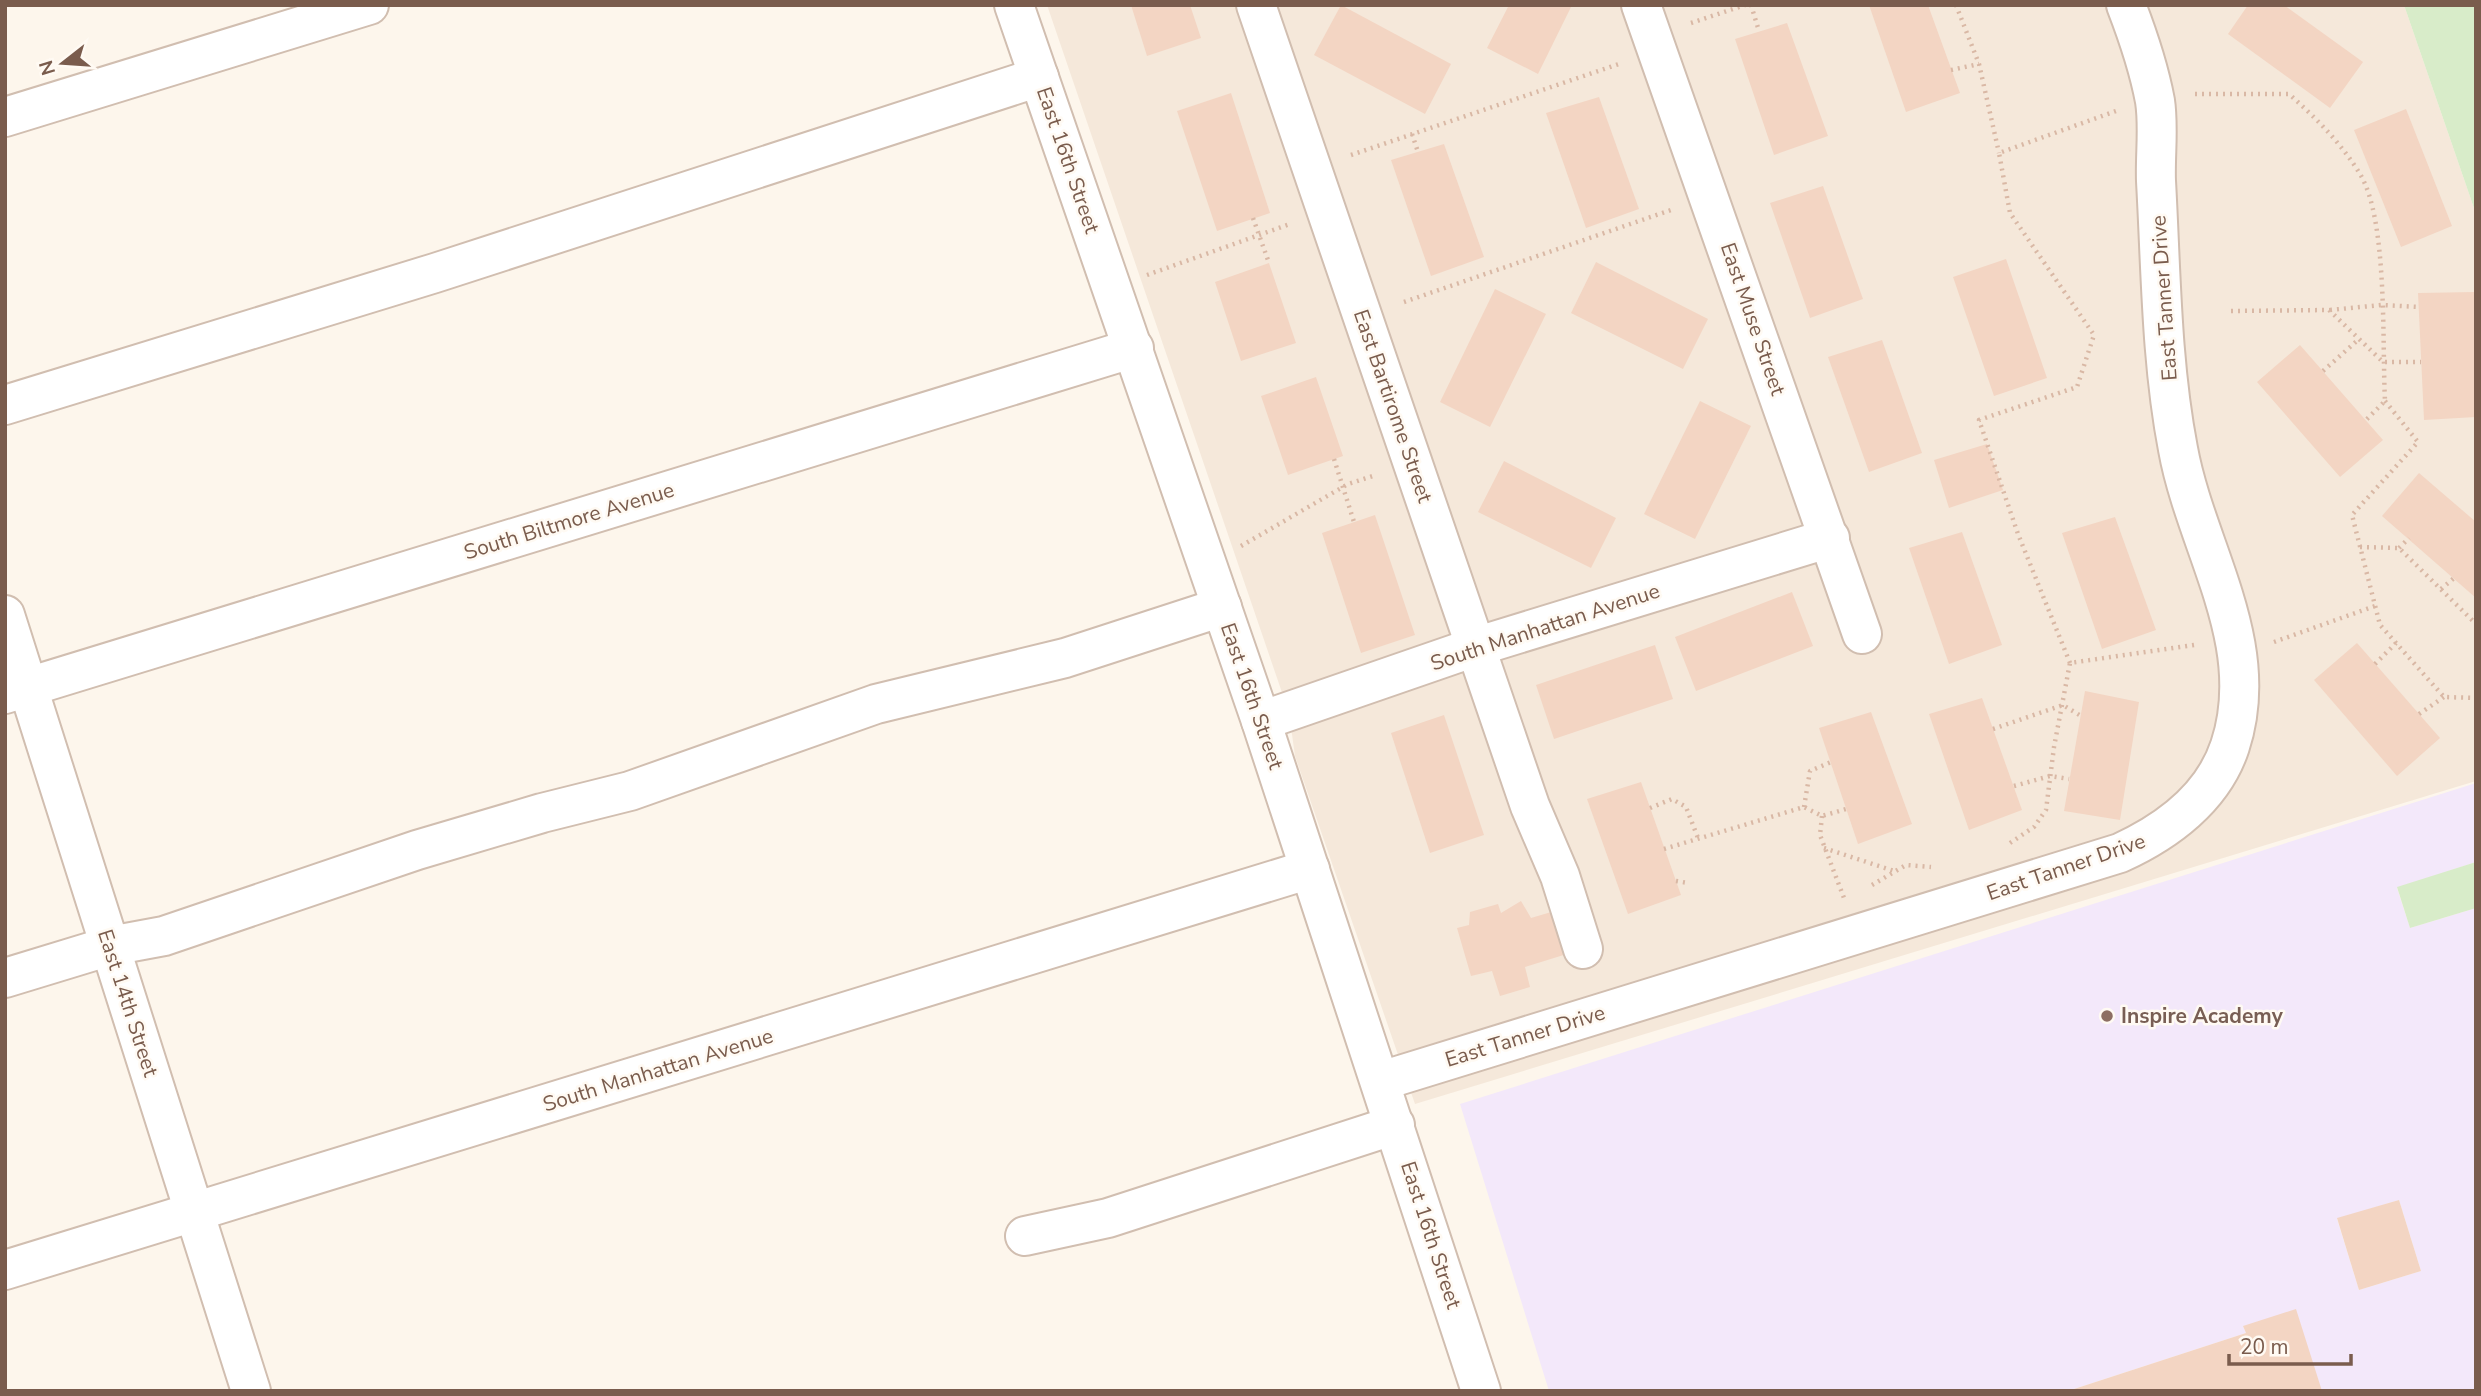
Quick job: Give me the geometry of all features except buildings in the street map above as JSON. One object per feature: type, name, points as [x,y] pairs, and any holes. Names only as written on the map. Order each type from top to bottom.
[{"type":"street","points":[[5,117],[369,5]]},
{"type":"street","name":"East 16th Street","points":[[1014,5],[1261,721],[1481,1391]]},
{"type":"street","name":"East Bartirome Street","points":[[1256,5],[1530,806],[1560,876],[1583,949]]},
{"type":"street","name":"East Muse Street","points":[[1641,5],[1862,634]]},
{"type":"street","name":"East Tanner Drive","points":[[1381,1081],[2120,853],[2156,836],[2184,814],[2219,771],[2230,746],[2239,691],[2236,647],[2177,447],[2165,346],[2155,171],[2155,105],[2144,56],[2126,5]]},
{"type":"street","points":[[5,405],[435,273],[1039,76]]},
{"type":"street","name":"South Biltmore Avenue","points":[[16,691],[1134,348]]},
{"type":"street","name":"South Manhattan Avenue","points":[[1261,721],[1475,647],[1830,538]]},
{"type":"street","points":[[5,978],[110,946],[164,936],[417,850],[542,813],[631,791],[876,704],[1065,658],[1222,607]]},
{"type":"street","name":"East 14th Street","points":[[5,615],[16,691],[110,946],[251,1391]]},
{"type":"street","name":"South Manhattan Avenue","points":[[5,1270],[1310,869]]},
{"type":"street","points":[[1025,1236],[1108,1218],[1395,1125]]},
{"type":"path","points":[[1691,23],[1745,5]]},
{"type":"path","points":[[1751,5],[1759,31]]},
{"type":"path","points":[[1955,5],[1979,64],[2010,213],[2094,335],[2077,387],[1979,420],[2018,534],[2070,663],[2046,810],[2034,827],[2006,846]]},
{"type":"path","points":[[1351,155],[1627,61]]},
{"type":"path","points":[[1951,70],[1979,64]]},
{"type":"path","points":[[2183,94],[2289,94],[2323,125],[2361,176],[2378,232],[2385,401],[2418,442],[2352,515],[2380,625],[2444,697]]},
{"type":"path","points":[[1999,153],[2123,108]]},
{"type":"path","points":[[1412,134],[1418,152]]},
{"type":"path","points":[[1404,302],[1677,207]]},
{"type":"path","points":[[1146,275],[1327,210]]},
{"type":"path","points":[[1253,218],[1269,264]]},
{"type":"path","points":[[2231,311],[2329,310],[2381,304],[2419,307]]},
{"type":"path","points":[[2329,310],[2383,362],[2421,362]]},
{"type":"path","points":[[2323,371],[2359,339]]},
{"type":"path","points":[[2366,420],[2385,401]]},
{"type":"path","points":[[1334,459],[1354,522]]},
{"type":"path","points":[[1240,546],[1343,487],[1382,473]]},
{"type":"path","points":[[2399,548],[2409,538]]},
{"type":"path","points":[[2360,547],[2399,548],[2476,624]]},
{"type":"path","points":[[2441,589],[2454,578]]},
{"type":"path","points":[[2264,645],[2375,606]]},
{"type":"path","points":[[2375,664],[2396,643]]},
{"type":"path","points":[[2070,663],[2198,644]]},
{"type":"path","points":[[2419,714],[2444,697],[2476,698]]},
{"type":"path","points":[[2063,705],[2081,716]]},
{"type":"path","points":[[1993,729],[2063,705]]},
{"type":"path","points":[[1804,807],[1811,771],[1831,762]]},
{"type":"path","points":[[2014,786],[2050,776],[2069,779]]},
{"type":"path","points":[[1650,808],[1672,799],[1686,807],[1698,838]]},
{"type":"path","points":[[1664,849],[1804,807],[1822,816],[1846,809]]},
{"type":"path","points":[[1822,816],[1820,835],[1848,910]]},
{"type":"path","points":[[1824,848],[1895,871]]},
{"type":"path","points":[[1867,889],[1906,865],[1934,867]]},
{"type":"path","points":[[1676,881],[1688,883]]},
{"type":"shaded area","points":[[1047,5],[2404,5],[2476,214],[2476,781],[1415,1104],[1295,756],[1289,713]]},
{"type":"shaded area","name":"Inspire Academy","points":[[2476,783],[2476,862],[2397,888],[2410,928],[2476,908],[2476,1391],[2322,1391],[2243,1326],[2246,1333],[2068,1391],[1549,1391],[1460,1104]],"holes":[[[2399,1200],[2421,1271],[2359,1290],[2337,1219]]]},
{"type":"green space","points":[[2404,5],[2476,5],[2476,214]]},
{"type":"green space","points":[[2476,862],[2476,908],[2410,928],[2397,887]]},
{"type":"place","name":"Inspire Academy","points":[[2107,1016]]}]
